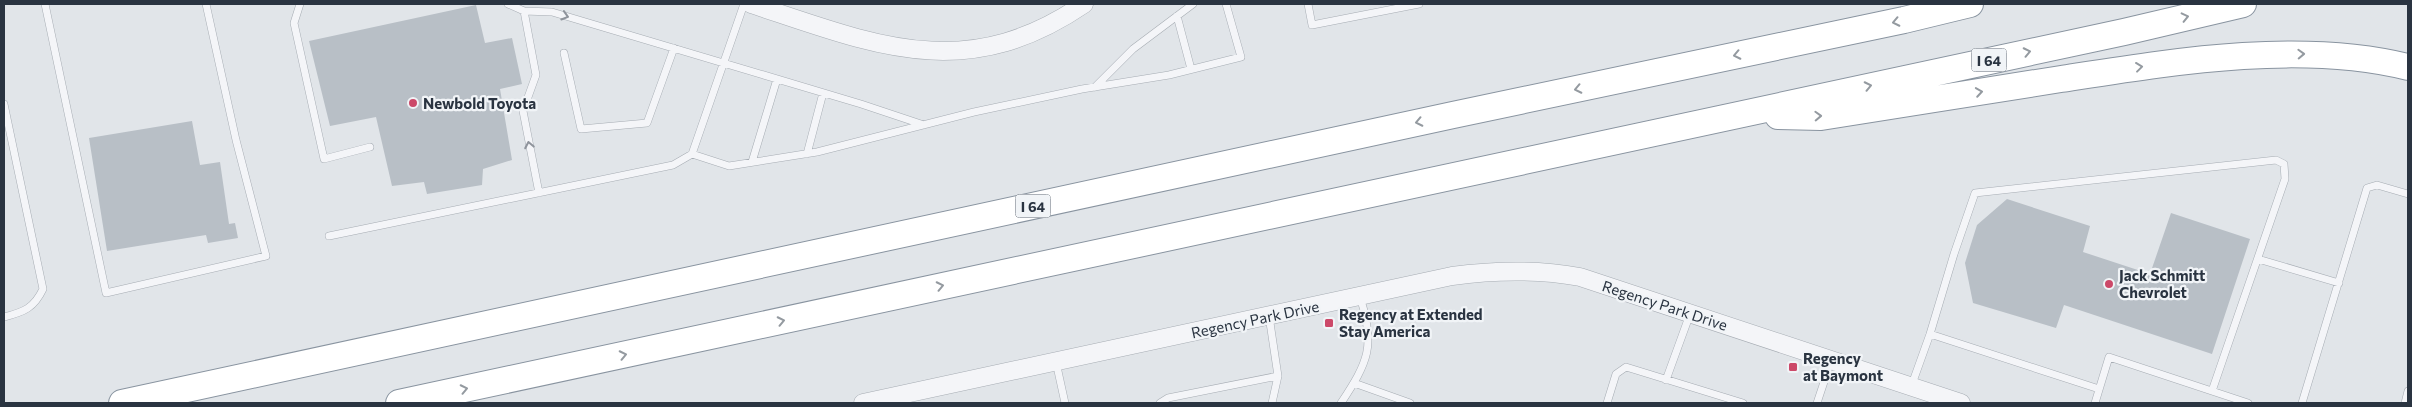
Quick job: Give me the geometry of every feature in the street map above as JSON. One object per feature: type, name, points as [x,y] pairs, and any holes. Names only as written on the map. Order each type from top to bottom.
[{"type":"highway","name":"I 64","points":[[122,403],[1453,115],[1904,20],[1970,4]]},
{"type":"highway","name":"I 64","points":[[399,403],[2124,32],[2243,4]]},
{"type":"highway","points":[[1734,115],[1821,116],[2220,57],[2310,54],[2408,67]]},
{"type":"street","points":[[751,4],[854,38],[899,49],[944,51],[981,48],[1019,39],[1060,20],[1084,4]]},
{"type":"street","name":"Regency Park Drive","points":[[864,403],[1452,276],[1490,271],[1528,270],[1580,277],[1960,403]]},
{"type":"lane","points":[[45,4],[106,293],[266,256],[236,140],[206,4]]},
{"type":"lane","points":[[300,4],[294,23],[324,159],[370,147]]},
{"type":"lane","points":[[508,4],[524,11],[552,12],[823,92],[924,125]]},
{"type":"lane","points":[[330,236],[673,165],[692,154],[744,4]]},
{"type":"lane","points":[[1095,87],[1132,49],[1193,4]]},
{"type":"lane","points":[[692,154],[729,166],[807,154],[924,125],[1095,87],[1169,75],[1240,57],[1226,4]]},
{"type":"lane","points":[[1308,4],[1312,25],[1419,4]]},
{"type":"lane","points":[[524,11],[536,74],[523,111],[539,193]]},
{"type":"lane","points":[[1177,16],[1191,69]]},
{"type":"lane","points":[[564,53],[581,129],[647,123],[674,48]]},
{"type":"lane","points":[[752,162],[777,79]]},
{"type":"lane","points":[[807,154],[823,92]]},
{"type":"lane","points":[[4,104],[43,289],[36,303],[17,314],[4,317]]},
{"type":"lane","points":[[1911,387],[1975,193],[2276,160],[2284,164],[2286,179],[2212,391]]},
{"type":"lane","points":[[2302,403],[2367,188],[2377,185],[2408,194]]},
{"type":"lane","points":[[2258,259],[2339,283]]},
{"type":"lane","points":[[1341,403],[1361,373],[1370,346],[1367,319],[1359,296]]},
{"type":"lane","points":[[1666,380],[1690,313]]},
{"type":"lane","points":[[1269,316],[1278,376],[1272,403]]},
{"type":"lane","points":[[1930,334],[2100,389]]},
{"type":"lane","points":[[2095,403],[2109,357],[2248,403]]},
{"type":"lane","points":[[1818,403],[1831,361]]},
{"type":"lane","points":[[1056,362],[1065,403]]},
{"type":"lane","points":[[1606,403],[1616,374],[1626,368],[1743,403]]},
{"type":"lane","points":[[1160,403],[1168,398],[1278,376]]},
{"type":"lane","points":[[1354,383],[1410,403]]},
{"type":"lane","points":[[2405,403],[2408,392]]},
{"type":"building","name":"Newbold Toyota","points":[[476,5],[485,43],[512,38],[522,84],[500,89],[512,160],[483,169],[482,185],[427,194],[424,182],[392,186],[376,117],[330,126],[309,41]]},
{"type":"building","points":[[192,121],[200,165],[220,162],[229,224],[235,223],[238,238],[208,243],[206,235],[107,251],[89,138]]},
{"type":"building","points":[[2007,199],[2090,226],[2083,252],[2150,274],[2171,213],[2250,239],[2212,354],[2064,305],[2056,328],[1973,303],[1965,263],[1977,225]]},
{"type":"place","name":"Newbold Toyota","points":[[413,103]]},
{"type":"place","name":"Jack Schmitt Chevrolet","points":[[2109,284]]},
{"type":"place","name":"Regency at Extended Stay America","points":[[1329,323]]},
{"type":"place","name":"Regency at Baymont","points":[[1793,367]]}]
